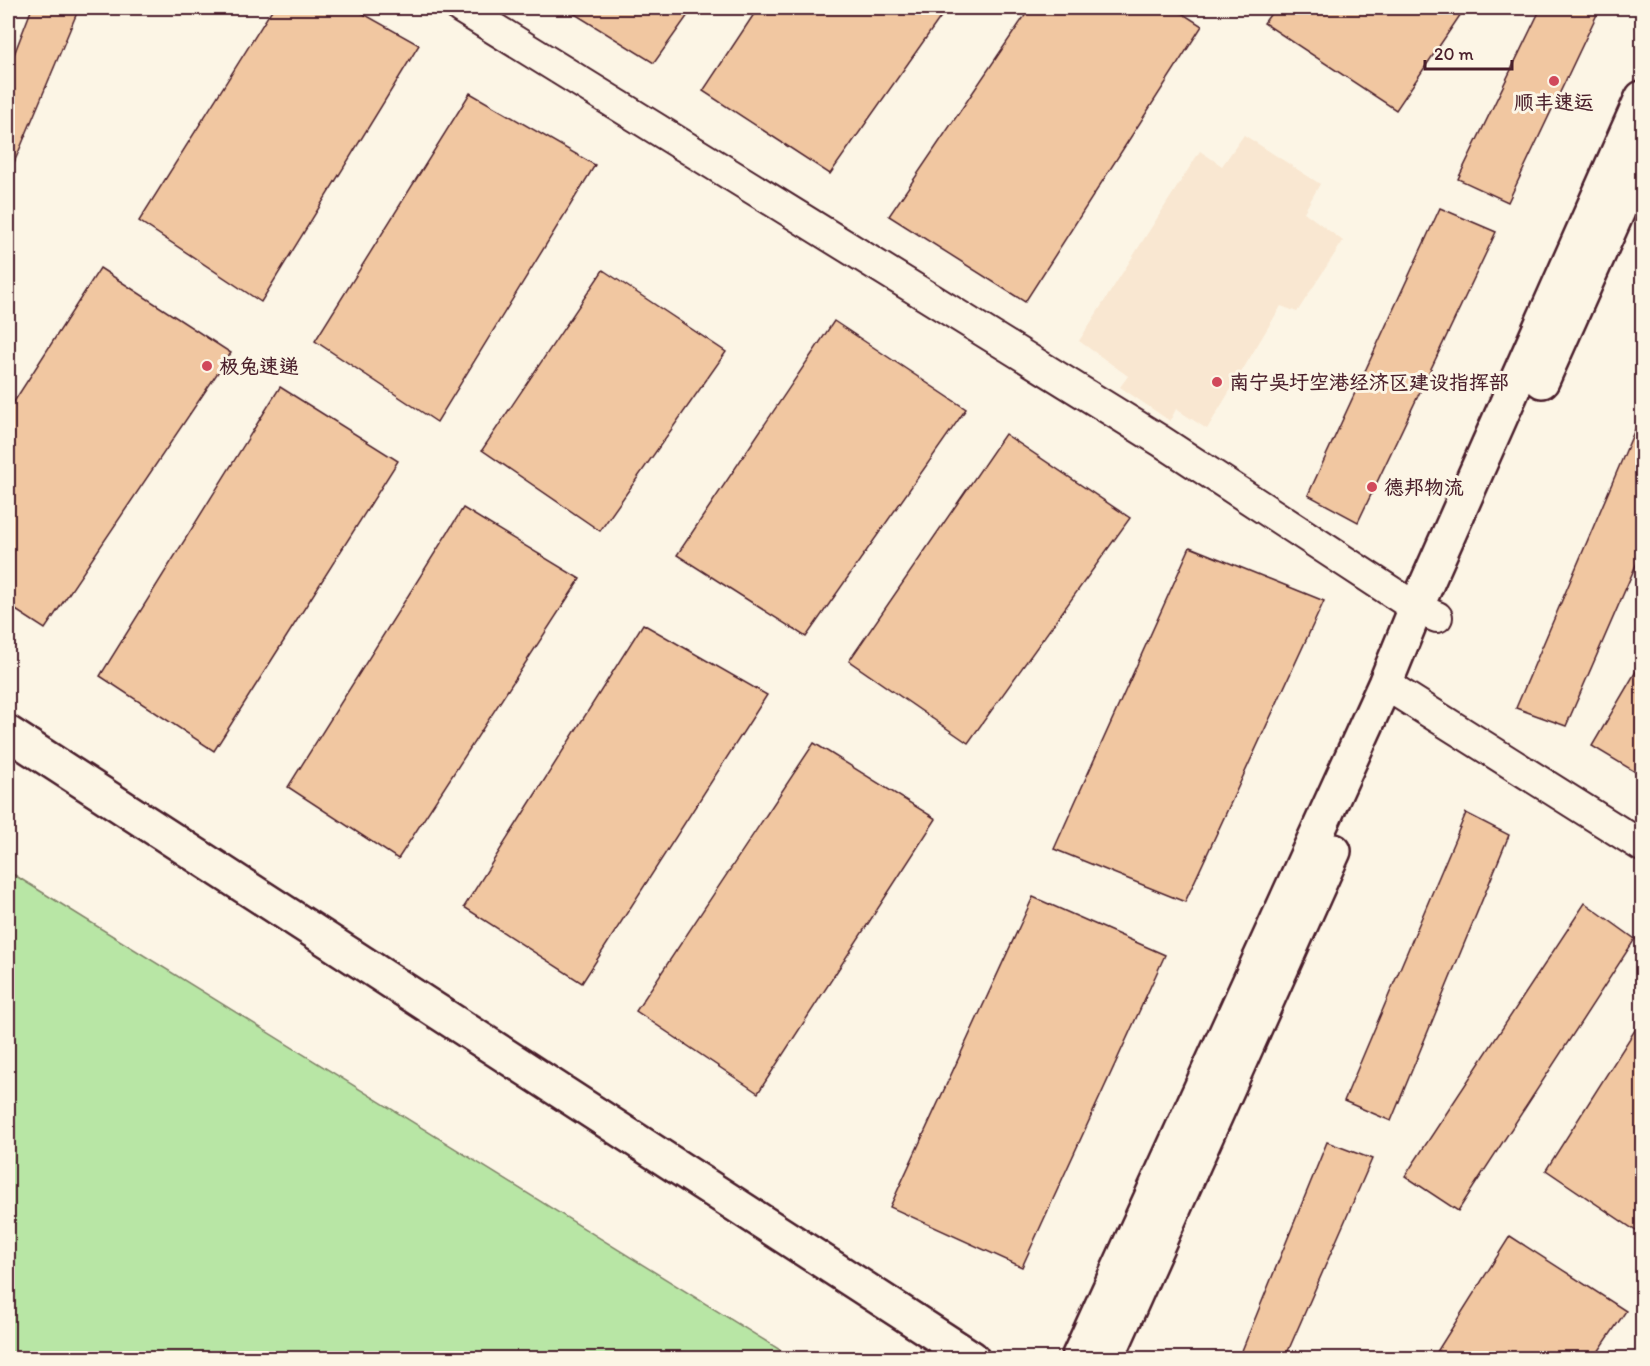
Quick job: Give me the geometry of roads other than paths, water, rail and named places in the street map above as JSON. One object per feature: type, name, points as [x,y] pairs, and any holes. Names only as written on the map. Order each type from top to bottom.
[{"type":"street","points":[[461,8],[1161,441],[1427,613]]},
{"type":"street","points":[[1107,1359],[1427,613],[1642,98]]},
{"type":"street","points":[[1427,613],[1642,157]]},
{"type":"street","points":[[1394,690],[1642,846]]},
{"type":"street","points":[[1078,1359],[1394,690]]},
{"type":"street","points":[[8,733],[972,1359]]},
{"type":"place","name":"顺丰速运","points":[[1554,81]]},
{"type":"place","name":"极兔速递","points":[[207,366]]},
{"type":"place","name":"南宁吴圩空港经济区建设指挥部","points":[[1217,382]]},
{"type":"place","name":"德邦物流","points":[[1372,487]]}]
